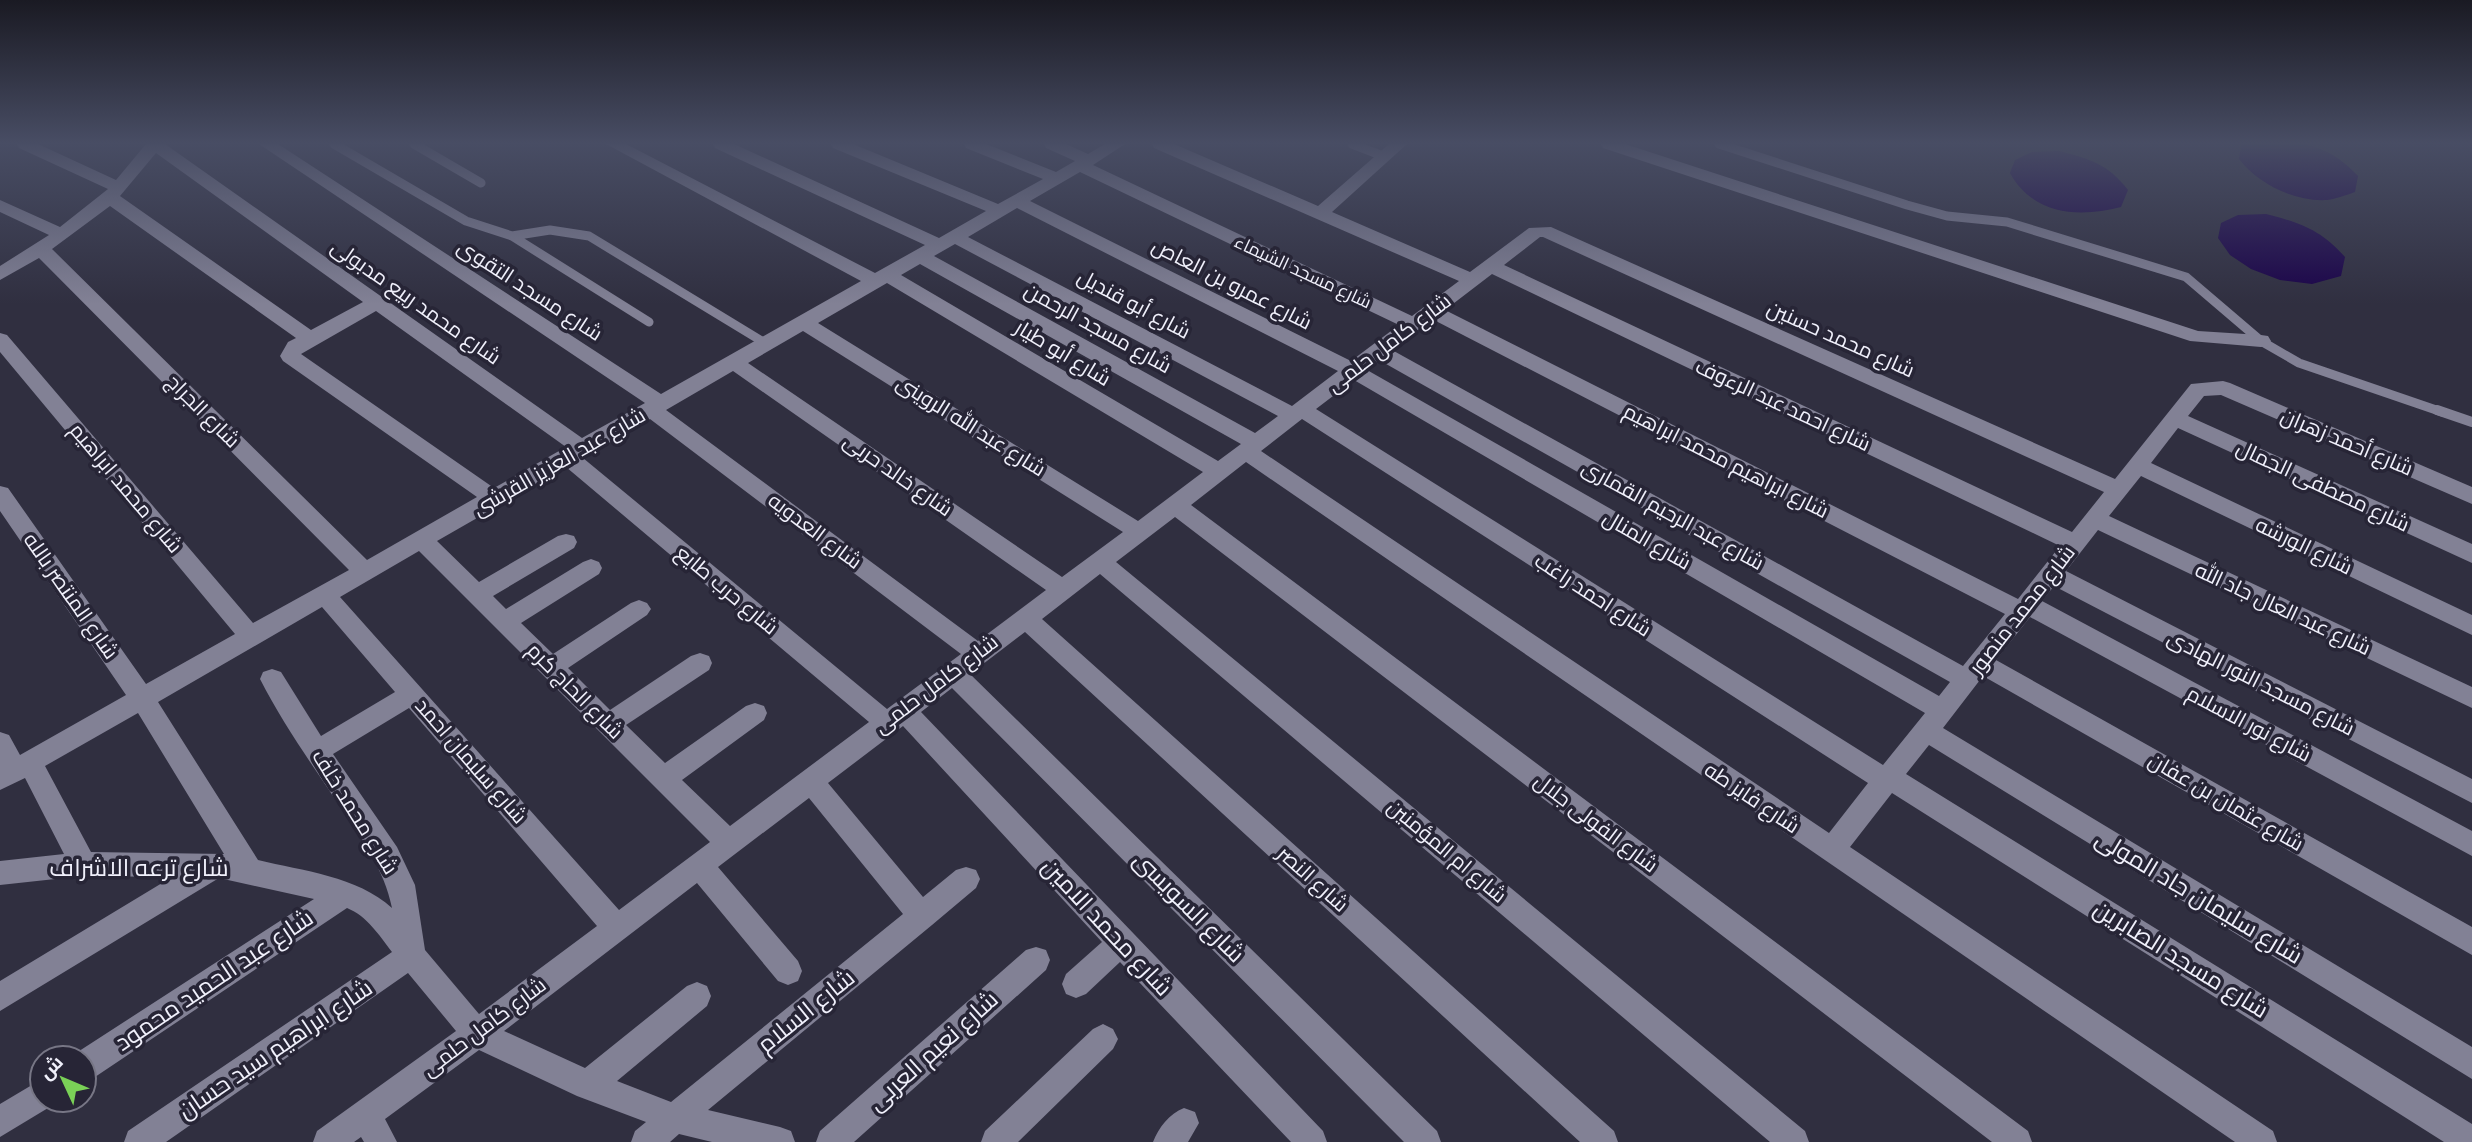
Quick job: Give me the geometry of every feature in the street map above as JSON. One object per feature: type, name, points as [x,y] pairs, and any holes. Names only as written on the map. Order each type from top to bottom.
[{"type":"street","points":[[0,274],[62,235],[107,197]]},
{"type":"street","points":[[120,197],[310,338]]},
{"type":"street","name":"شارع محمد ربيع مدبولى","points":[[230,197],[377,302],[575,453]]},
{"type":"street","name":"شارع مسجد التقوى","points":[[346,197],[657,407]]},
{"type":"street","name":"شارع أبو طيار","points":[[721,197],[880,277],[1218,471]]},
{"type":"street","name":"شارع أبو قنديل","points":[[845,197],[945,240],[1297,412]]},
{"type":"street","name":"شارع عمرو بن العاص","points":[[983,197],[1007,206],[1352,370]]},
{"type":"street","name":"شارع عبد العزيز القرشى","points":[[15,770],[1023,197]]},
{"type":"street","name":"شارع مسجد الشيماء","points":[[1159,197],[1422,318]]},
{"type":"street","name":"شارع احمد عبد الرءوف","points":[[1284,197],[1482,273],[2075,543]]},
{"type":"street","points":[[1321,213],[1338,197]]},
{"type":"street","points":[[1771,197],[2197,337],[2261,341]]},
{"type":"street","points":[[0,205],[62,235]]},
{"type":"street","name":"شارع كامل حلمى","points":[[328,1142],[477,1034],[1531,234],[1545,231]]},
{"type":"street","name":"شارع محمد حسنين","points":[[1545,231],[2118,489]]},
{"type":"street","name":"شارع الجراج","points":[[41,249],[365,572]]},
{"type":"street","name":"شارع مسجد الرحمن","points":[[918,256],[1250,447]]},
{"type":"street","points":[[377,302],[295,346],[290,353],[293,359],[495,499]]},
{"type":"street","name":"شارع ابراهيم محمد ابراهيم","points":[[1422,318],[2024,607]]},
{"type":"street","name":"شارع عبد الله الروينى","points":[[803,322],[1138,531]]},
{"type":"street","name":"شارع محمد ابراهيم","points":[[0,339],[251,637]]},
{"type":"street","name":"شارع عبد الرحيم القمارى","points":[[1378,351],[1974,671]]},
{"type":"street","name":"شارع خالد حربى","points":[[733,362],[1062,589]]},
{"type":"street","name":"شارع المنال","points":[[1352,370],[1934,720]]},
{"type":"street","name":"شارع محمد منصور","points":[[1830,851],[2198,389],[2223,388]]},
{"type":"street","name":"شارع أحمد زهران","points":[[2223,388],[2472,496]]},
{"type":"street","name":"شارع العدويه","points":[[657,407],[977,653]]},
{"type":"street","name":"شارع احمد راغب","points":[[1297,412],[1887,779]]},
{"type":"street","name":"شارع مصطفى الجمال","points":[[2175,418],[2472,554]]},
{"type":"street","name":"شارع فايز طه","points":[[1250,447],[1830,851],[2262,1142]]},
{"type":"street","name":"شارع حرب طايع","points":[[575,453],[895,716]]},
{"type":"street","name":"شارع الورشه","points":[[2137,466],[2472,626]]},
{"type":"street","name":"شارع المنتصر بالله","points":[[0,494],[142,698],[250,870]]},
{"type":"street","name":"شارع الفولى جلال","points":[[1174,504],[2017,1142]]},
{"type":"street","name":"شارع عبد العال جاد الله","points":[[2095,520],[2472,698]]},
{"type":"street","name":"شارع الحاج كرم","points":[[422,540],[729,843]]},
{"type":"street","points":[[477,594],[566,542]]},
{"type":"street","name":"شارع ام المؤمنين","points":[[1100,560],[1794,1142]]},
{"type":"street","points":[[505,621],[591,568]]},
{"type":"street","name":"شارع مسجد النور الهادى","points":[[2050,574],[2472,792]]},
{"type":"street","name":"شارع سليمان احمد","points":[[325,595],[617,928]]},
{"type":"street","name":"شارع نور الاسلام","points":[[2024,607],[2472,844]]},
{"type":"street","points":[[551,667],[639,609]]},
{"type":"street","name":"شارع النصر","points":[[1024,617],[1603,1142]]},
{"type":"street","points":[[608,724],[699,663]]},
{"type":"street","name":"شارع عثمان بن عفان","points":[[1974,671],[2472,942]]},
{"type":"street","name":"شارع السويسى","points":[[952,672],[1426,1142]]},
{"type":"street","name":"شارع محمد خلف","points":[[272,679],[388,856],[401,885],[408,919],[411,955]]},
{"type":"street","points":[[317,751],[412,694]]},
{"type":"street","points":[[664,778],[755,713]]},
{"type":"street","name":"شارع محمد الامين","points":[[895,716],[1121,943],[1312,1142]]},
{"type":"street","name":"شارع سليمان جاد المولى","points":[[1934,720],[2472,1064]]},
{"type":"street","points":[[0,743],[15,770],[83,864]]},
{"type":"street","name":"شارع مسجد الصابرين","points":[[1887,779],[2472,1142]]},
{"type":"street","points":[[810,780],[922,916]]},
{"type":"street","name":"شارع ترعه الاشراف","points":[[0,873],[83,864],[216,865],[250,870],[345,894],[367,903],[387,921],[411,955],[477,1034],[588,1085],[674,1118],[780,1142]]},
{"type":"street","points":[[0,997],[216,865]]},
{"type":"street","points":[[699,865],[788,971]]},
{"type":"street","name":"شارع السلام","points":[[646,1142],[966,880]]},
{"type":"street","name":"شارع عبد الحميد محمود","points":[[98,1057],[345,894]]},
{"type":"street","points":[[1076,984],[1121,943]]},
{"type":"street","name":"شارع ابراهيم سيد حسان","points":[[139,1142],[411,955]]},
{"type":"street","name":"شارع نعيم العربى","points":[[831,1142],[1036,960]]},
{"type":"street","points":[[588,1085],[697,996]]},
{"type":"street","points":[[996,1142],[1104,1039]]},
{"type":"street","points":[[0,1122],[28,1103]]},
{"type":"street","points":[[365,1115],[382,1142]]},
{"type":"lane","points":[[425,197],[466,221],[512,236],[649,322]]},
{"type":"lane","points":[[1884,197],[1947,216],[2007,222],[2186,276],[2261,341],[2299,363],[2472,422]]},
{"type":"lane","points":[[512,236],[544,228],[560,228],[589,236],[765,343]]},
{"type":"shaded area","points":[[2125,197],[2121,207],[2089,212],[2058,210],[2031,198]]},
{"type":"shaded area","points":[[2300,197],[2336,197],[2315,200]]},
{"type":"shaded area","points":[[2266,214],[2300,224],[2327,240],[2345,257],[2341,276],[2312,284],[2280,280],[2251,269],[2230,255],[2218,238],[2221,223],[2238,215]]}]
